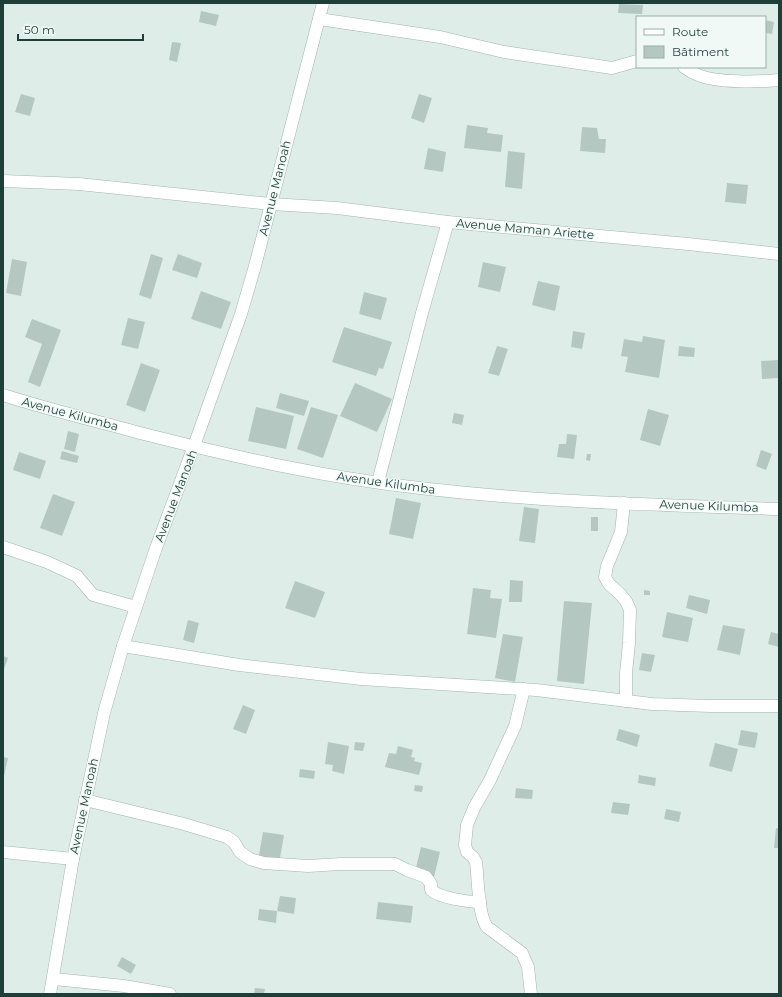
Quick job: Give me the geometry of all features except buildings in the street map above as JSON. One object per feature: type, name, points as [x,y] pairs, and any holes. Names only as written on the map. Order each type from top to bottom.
[{"type":"street","name":"Avenue Manoah","points":[[50,994],[54,978],[73,859],[104,713],[123,646],[156,548],[241,314],[255,266],[323,3]]},
{"type":"street","points":[[319,19],[440,37],[504,52],[612,68],[636,61]]},
{"type":"street","points":[[686,68],[696,75],[712,79],[762,82],[779,80]]},
{"type":"street","name":"Avenue Maman Ariette","points":[[3,181],[79,184],[271,204],[337,208],[448,222],[779,254]]},
{"type":"street","points":[[378,482],[422,313],[448,222]]},
{"type":"street","name":"Avenue Kilumba","points":[[3,395],[41,407],[194,446],[350,479],[418,488],[524,498],[779,509]]},
{"type":"street","points":[[624,503],[621,532],[607,566],[605,577],[608,584],[626,601],[630,610],[626,673],[626,701]]},
{"type":"street","points":[[3,546],[47,562],[77,576],[93,595],[136,607]]},
{"type":"street","points":[[123,646],[238,665],[362,679],[524,689],[652,704],[779,706]]},
{"type":"street","points":[[524,689],[515,726],[467,825],[465,845],[467,852],[476,862],[483,922],[487,927],[522,953],[528,967],[531,994]]},
{"type":"street","points":[[85,800],[178,822],[227,837],[234,842],[240,852],[250,859],[264,863],[308,866],[341,864],[395,864],[406,870],[426,877],[432,884],[431,890],[437,895],[448,896],[468,902],[480,902]]},
{"type":"street","points":[[3,852],[73,859]]},
{"type":"street","points":[[54,978],[124,986],[170,994]]}]
